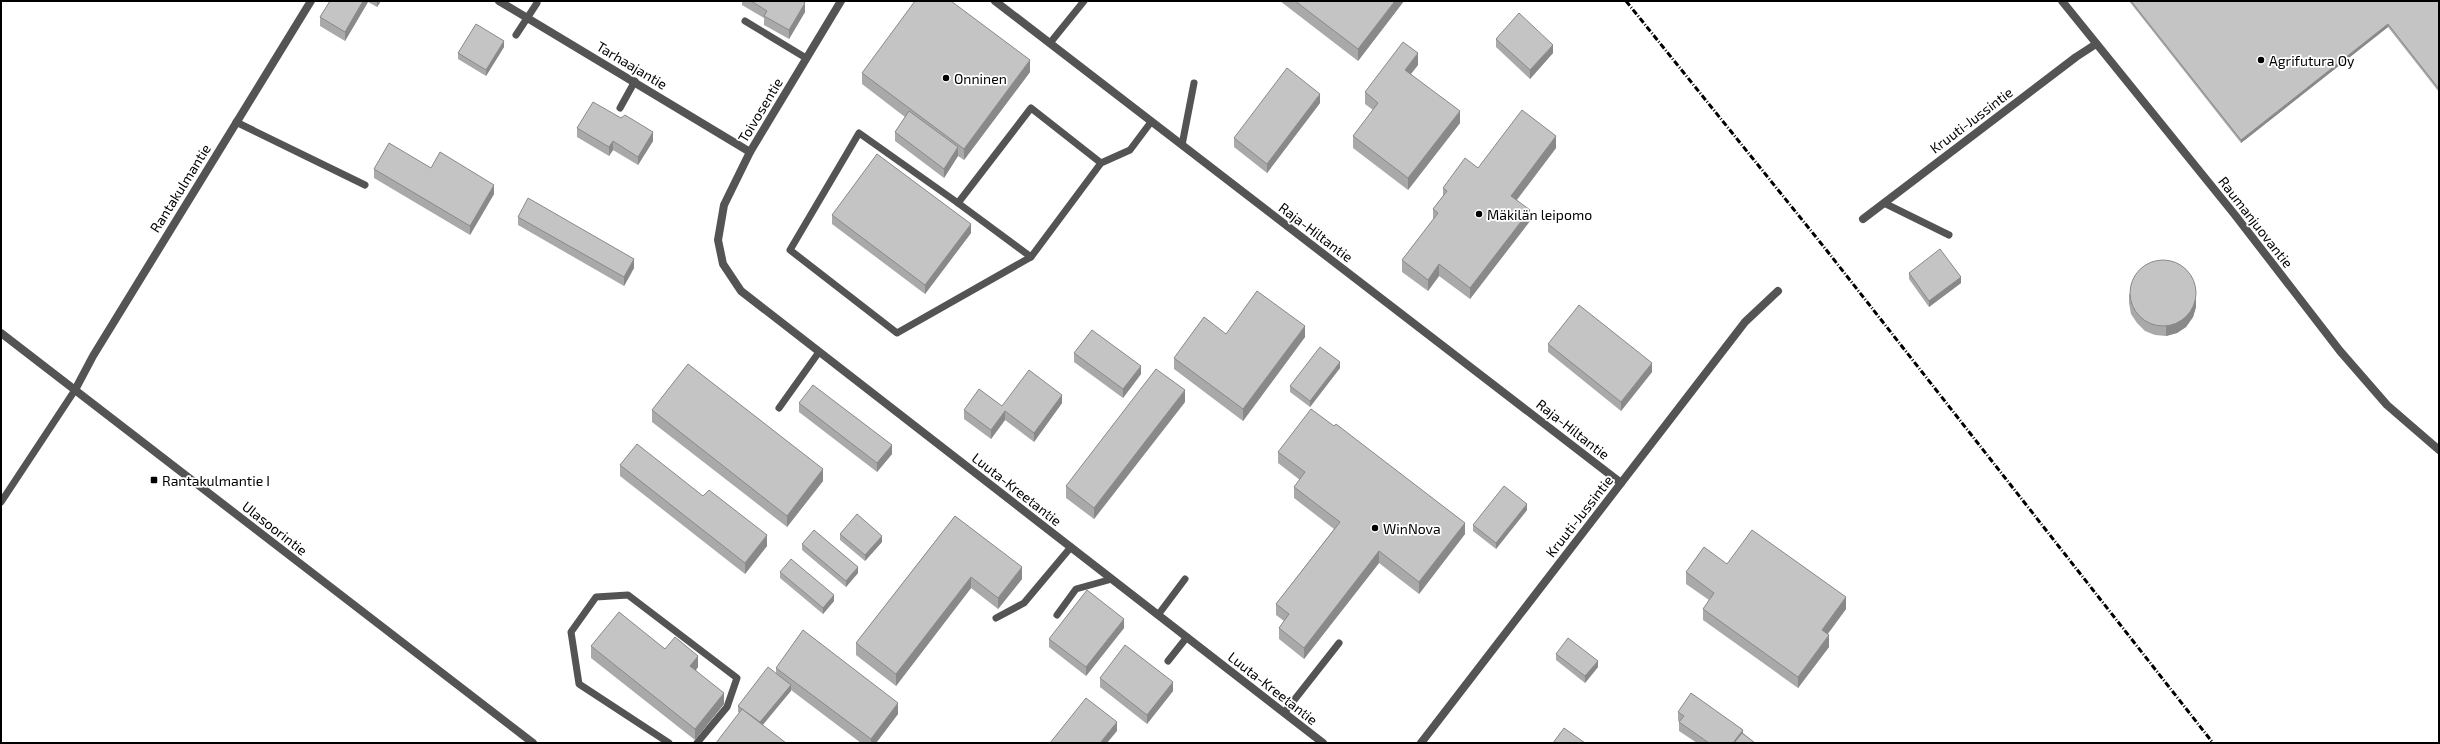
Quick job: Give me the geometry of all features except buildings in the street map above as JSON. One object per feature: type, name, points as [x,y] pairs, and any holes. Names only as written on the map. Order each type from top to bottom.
[{"type":"street","name":"Rantakulmantie","points":[[75,390],[93,356],[311,1]]},
{"type":"street","name":"Tarhaajantie","points":[[499,1],[635,81],[750,152]]},
{"type":"street","name":"Toivosentie","points":[[718,240],[724,205],[750,152],[841,1]]},
{"type":"street","name":"Raja-Hiltantie","points":[[995,1],[1621,483]]},
{"type":"street","name":"Raumanjuovantie","points":[[2062,1],[2235,215],[2340,351],[2388,405],[2439,450]]},
{"type":"street","name":"Kruuti-Jussintie","points":[[1863,219],[2076,57],[2096,44]]},
{"type":"street","name":"Luuta-Kreetantie","points":[[718,240],[723,264],[741,292],[1323,743]]},
{"type":"street","name":"Kruuti-Jussintie","points":[[1420,743],[1745,322],[1778,290]]},
{"type":"street","name":"Ulasoorintie","points":[[1,333],[533,743]]},
{"type":"lane","points":[[1050,43],[1084,1]]},
{"type":"lane","points":[[516,35],[536,3]]},
{"type":"lane","points":[[745,22],[806,58]]},
{"type":"lane","points":[[620,108],[635,81]]},
{"type":"lane","points":[[1182,145],[1194,83]]},
{"type":"lane","points":[[958,203],[1031,108],[1101,163]]},
{"type":"lane","points":[[236,122],[366,185]]},
{"type":"lane","points":[[1031,257],[859,133],[790,250],[897,333],[1031,257],[1101,163],[1130,150],[1151,122]]},
{"type":"lane","points":[[1884,203],[1949,234]]},
{"type":"lane","points":[[779,408],[819,352]]},
{"type":"lane","points":[[1,502],[75,390]]},
{"type":"lane","points":[[996,618],[1024,603],[1071,547]]},
{"type":"lane","points":[[1057,615],[1076,589],[1112,579]]},
{"type":"lane","points":[[1158,615],[1185,579]]},
{"type":"lane","points":[[669,743],[579,684],[571,632],[596,597],[628,595],[737,678],[726,707],[697,743]]},
{"type":"lane","points":[[1168,661],[1187,638]]},
{"type":"lane","points":[[1284,713],[1339,643]]},
{"type":"railway","points":[[1626,1],[1824,247],[2213,743]]},
{"type":"place","name":"Agrifutura Oy","points":[[2261,60]]},
{"type":"place","name":"Onninen","points":[[946,78]]},
{"type":"place","name":"Mäkilän leipomo","points":[[1479,214]]},
{"type":"place","name":"Rantakulmantie I","points":[[154,480]]},
{"type":"place","name":"WinNova","points":[[1375,528]]}]
